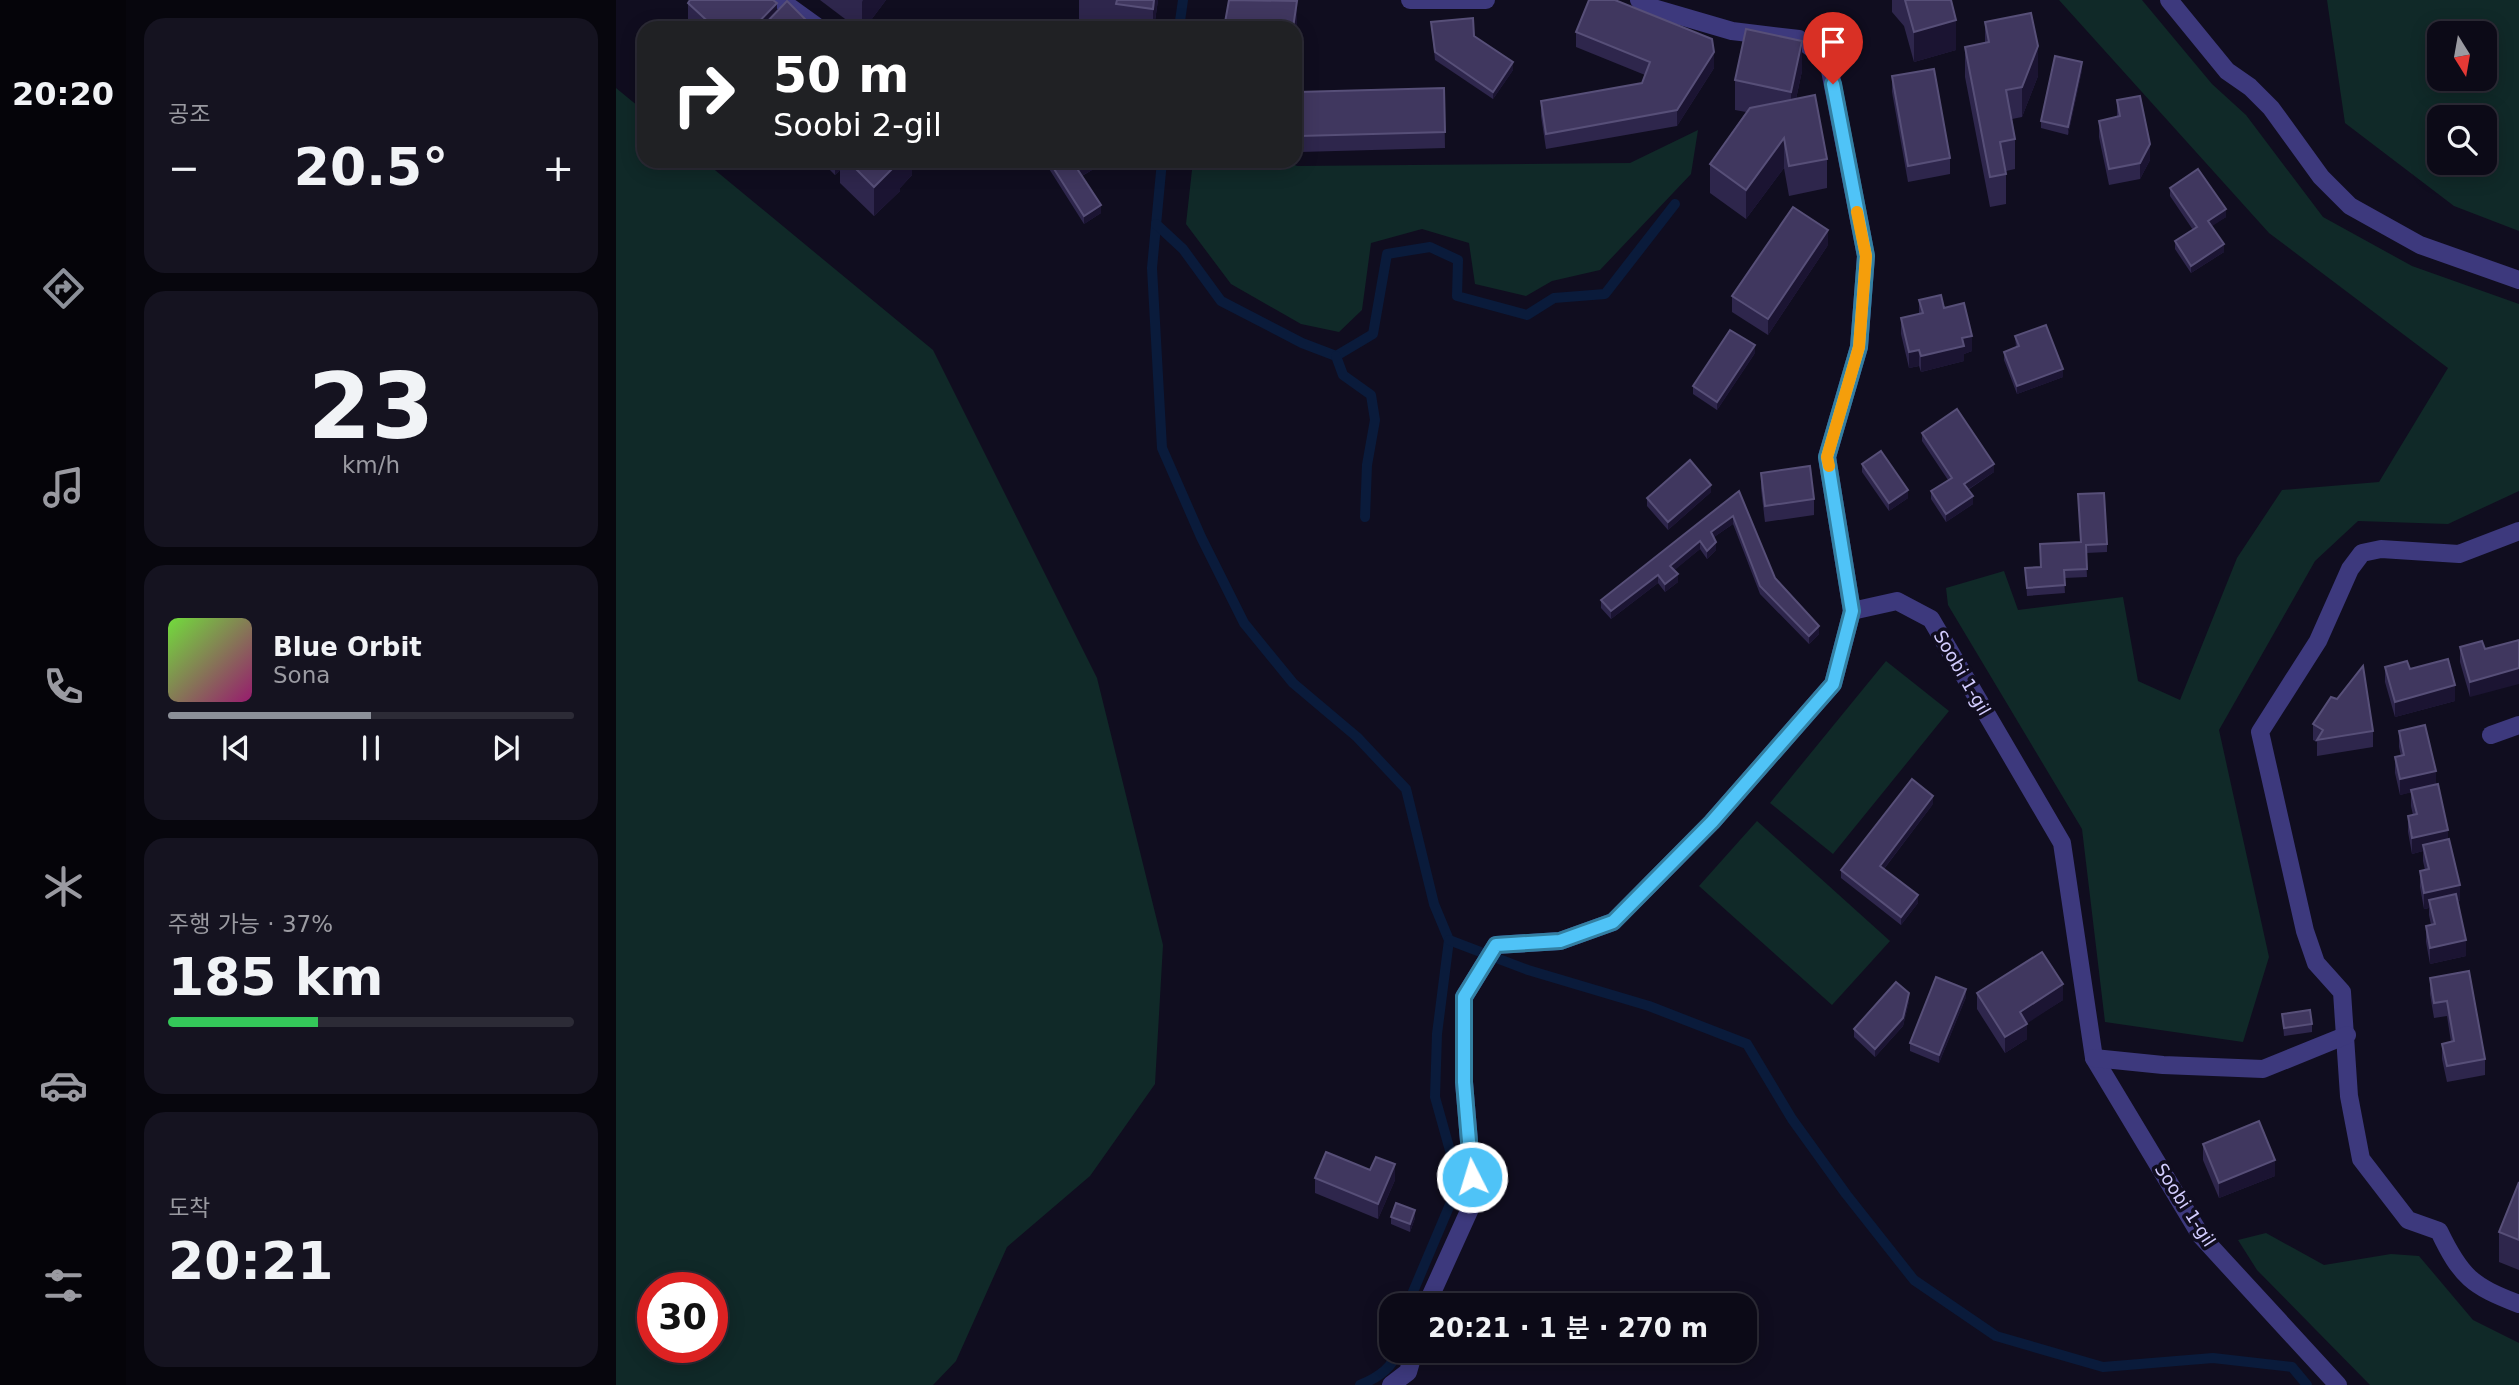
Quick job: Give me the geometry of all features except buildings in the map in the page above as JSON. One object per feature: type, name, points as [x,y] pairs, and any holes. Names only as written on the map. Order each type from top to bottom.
[{"type":"street","points":[[780,0],[808,21]]},
{"type":"street","points":[[1410,0],[1486,0]]},
{"type":"street","points":[[1432,1293],[1474,1200],[1464,1082],[1464,997],[1496,945],[1560,941],[1613,922],[1712,822],[1833,684],[1852,611],[1827,457],[1859,347],[1866,256],[1828,60],[1799,39],[1732,31],[1650,7],[1639,0]]},
{"type":"street","points":[[2169,0],[2227,71],[2250,87],[2271,108],[2321,177],[2350,206],[2420,245],[2519,280]]},
{"type":"street","points":[[2519,531],[2459,554],[2381,549],[2361,553],[2350,569],[2318,641],[2260,732],[2305,931],[2316,964],[2342,992],[2347,1035],[2349,1096],[2361,1159],[2408,1220],[2439,1231],[2455,1265],[2482,1290],[2519,1304]]},
{"type":"street","name":"Soobi 1-gil","points":[[1852,611],[1897,601],[1931,619],[2062,843],[2094,1058],[2201,1236],[2337,1385]]},
{"type":"street","points":[[2491,735],[2519,725]]},
{"type":"street","points":[[2094,1058],[2163,1065],[2263,1069],[2347,1035]]},
{"type":"street","points":[[1391,1385],[1408,1372],[1411,1363]]},
{"type":"green space","points":[[2059,0],[2142,0],[2212,84],[2246,115],[2323,217],[2412,266],[2519,304],[2519,491],[2448,524],[2358,521],[2315,561],[2219,730],[2269,957],[2243,1042],[2105,1022],[2082,829],[1948,605],[1946,588],[2004,571],[2018,610],[2123,597],[2138,681],[2180,700],[2237,558],[2282,490],[2379,482],[2448,368],[2269,233]]},
{"type":"green space","points":[[2327,0],[2519,0],[2519,231],[2454,206],[2345,123]]},
{"type":"green space","points":[[616,88],[637,105],[637,168],[712,168],[933,350],[1097,678],[1163,945],[1155,1084],[1090,1176],[1007,1247],[956,1361],[933,1385],[616,1385]]},
{"type":"green space","points":[[1698,130],[1691,174],[1600,270],[1552,281],[1526,296],[1475,284],[1469,243],[1422,229],[1371,243],[1362,310],[1339,332],[1301,324],[1231,284],[1186,224],[1192,168],[1630,163]]},
{"type":"green space","points":[[1886,661],[1949,711],[1833,854],[1770,803]]},
{"type":"green space","points":[[1757,821],[1890,941],[1832,1005],[1699,886]]},
{"type":"green space","points":[[2266,1233],[2324,1265],[2391,1254],[2419,1256],[2473,1320],[2519,1343],[2519,1385],[2370,1385],[2257,1270],[2238,1240]]},
{"type":"waterway","points":[[1180,21],[1183,0]]},
{"type":"waterway","points":[[1161,168],[1152,268],[1162,448],[1201,537],[1244,623],[1293,683],[1357,737],[1406,789],[1434,904],[1449,940],[1437,1034],[1435,1097],[1454,1165],[1451,1202],[1412,1293]]},
{"type":"waterway","points":[[1156,224],[1183,249],[1221,301],[1302,343],[1336,356],[1373,334],[1387,254],[1430,247],[1458,260],[1457,296],[1527,315],[1554,298],[1605,294],[1675,204]]},
{"type":"waterway","points":[[1336,356],[1343,375],[1371,395],[1375,420],[1367,465],[1365,517]]},
{"type":"waterway","points":[[1449,940],[1528,970],[1649,1006],[1747,1044],[1792,1119],[1846,1194],[1914,1280],[1996,1336],[2103,1367],[2213,1358],[2292,1367],[2307,1385]]},
{"type":"waterway","points":[[1360,1385],[1372,1380],[1392,1363]]},
{"type":"slow traffic","points":[[1829,466],[1827,457],[1859,347],[1866,256],[1857,212]]},
{"type":"route","points":[[1472,1177],[1464,1082],[1464,997],[1496,945],[1560,941],[1613,922],[1712,822],[1833,684],[1852,611],[1827,457],[1859,347],[1866,256],[1833,84]]}]
